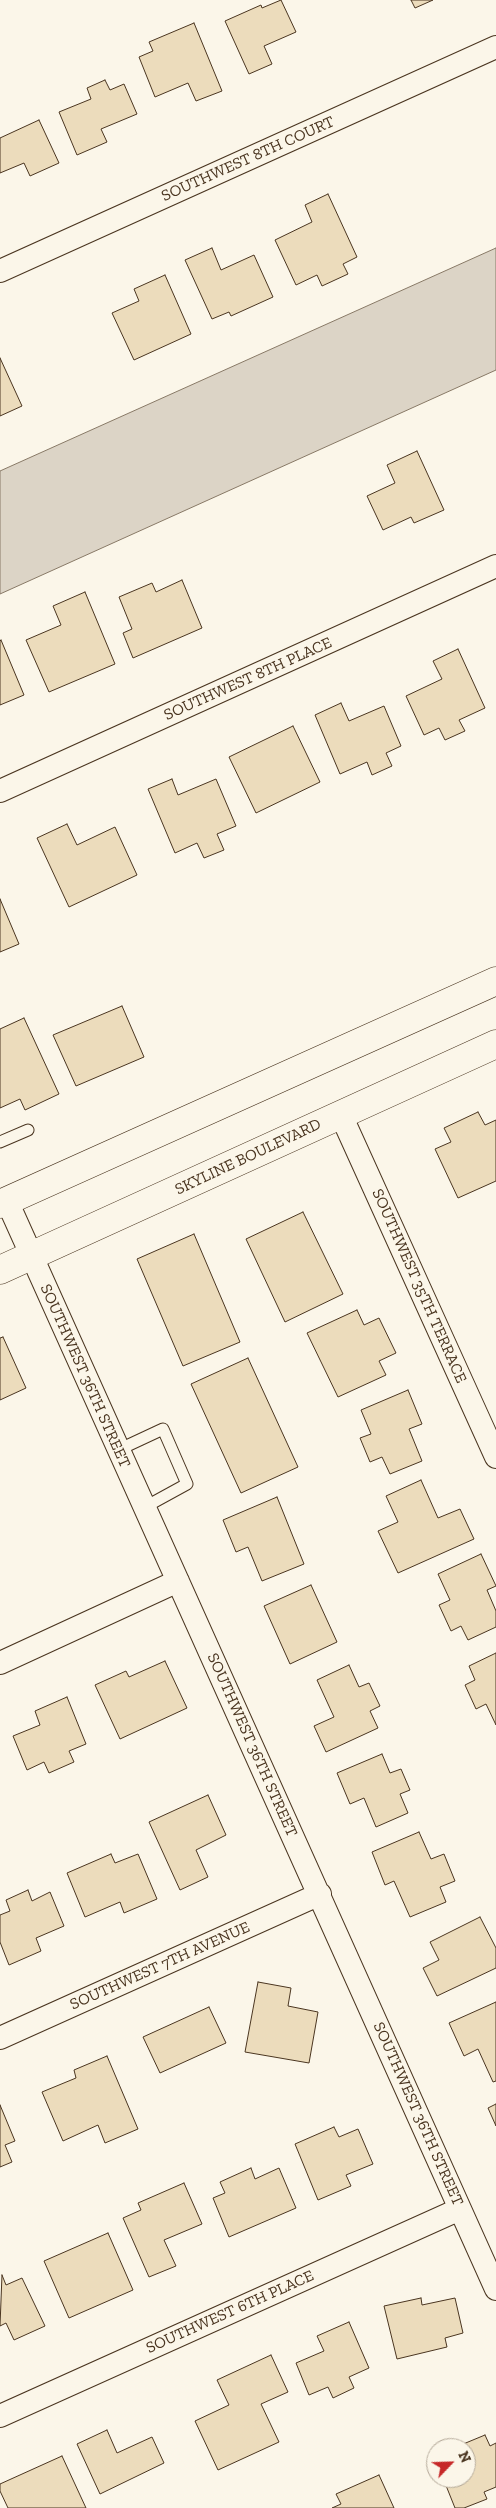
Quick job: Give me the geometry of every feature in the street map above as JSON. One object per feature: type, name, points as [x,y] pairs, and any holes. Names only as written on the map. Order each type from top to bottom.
[{"type":"street","name":"SOUTHWEST 8TH COURT","points":[[0,271],[496,47]]},
{"type":"street","name":"SOUTHWEST 8TH PLACE","points":[[0,791],[496,566]]},
{"type":"street","points":[[4,1202],[496,981]]},
{"type":"street","name":"SKYLINE BOULEVARD","points":[[0,1270],[496,1044]]},
{"type":"street","name":"SOUTHWEST 35TH TERRACE","points":[[341,1115],[496,1457]]},
{"type":"street","name":"SOUTHWEST 36TH STREET","points":[[4,1202],[31,1256],[145,1507],[496,2289]]},
{"type":"street","points":[[0,1663],[178,1582]]},
{"type":"street","name":"SOUTHWEST 7TH AVENUE","points":[[0,2038],[320,1894]]},
{"type":"street","name":"SOUTHWEST 6TH PLACE","points":[[0,2416],[460,2209]]},
{"type":"lane","points":[[0,1142],[28,1130]]},
{"type":"lane","points":[[118,1450],[163,1429],[187,1484],[145,1507]]},
{"type":"shaded area","points":[[496,248],[496,370],[0,594],[0,471]]},
{"type":"building","points":[[281,0],[296,32],[264,46],[272,64],[249,74],[225,21],[261,5],[262,8]]},
{"type":"building","points":[[411,0],[433,0],[415,8]]},
{"type":"building","points":[[194,23],[222,91],[196,101],[188,83],[155,97],[139,57],[153,51],[149,42]]},
{"type":"building","points":[[105,80],[110,90],[124,84],[137,114],[101,129],[107,142],[77,155],[59,112],[91,99],[87,88]]},
{"type":"building","points":[[39,120],[59,163],[30,176],[24,163],[0,173],[0,138]]},
{"type":"building","points":[[328,194],[357,257],[343,264],[348,274],[322,286],[317,275],[296,285],[275,240],[312,222],[305,205]]},
{"type":"building","points":[[212,248],[221,270],[254,255],[273,297],[231,316],[229,312],[212,319],[185,260]]},
{"type":"building","points":[[165,275],[191,334],[134,360],[112,313],[139,301],[134,289]]},
{"type":"building","points":[[0,358],[22,406],[0,416]]},
{"type":"building","points":[[417,451],[444,510],[414,523],[411,517],[383,530],[367,496],[395,483],[387,465]]},
{"type":"building","points":[[182,580],[202,628],[133,658],[123,633],[132,629],[119,597],[152,583],[156,592]]},
{"type":"building","points":[[85,592],[115,664],[49,692],[26,640],[61,625],[53,606]]},
{"type":"building","points":[[0,641],[24,695],[0,705]]},
{"type":"building","points":[[458,649],[485,708],[459,720],[465,731],[445,740],[439,728],[424,735],[406,696],[442,679],[433,661]]},
{"type":"building","points":[[341,703],[349,721],[384,706],[401,746],[386,753],[392,766],[372,775],[367,762],[340,774],[315,715]]},
{"type":"building","points":[[293,726],[320,782],[256,813],[229,757]]},
{"type":"building","points":[[172,779],[178,795],[216,779],[236,826],[217,834],[224,850],[204,858],[197,843],[175,853],[148,789]]},
{"type":"building","points":[[67,824],[77,845],[115,827],[137,875],[69,907],[37,838]]},
{"type":"building","points":[[0,899],[19,944],[0,952]]},
{"type":"building","points":[[122,1006],[144,1057],[76,1086],[53,1035]]},
{"type":"building","points":[[24,1018],[59,1094],[25,1110],[20,1099],[0,1108],[0,1029]]},
{"type":"building","points":[[478,1112],[485,1125],[496,1120],[496,1181],[458,1198],[435,1149],[451,1142],[444,1128]]},
{"type":"building","points":[[303,1212],[343,1294],[285,1322],[246,1239]]},
{"type":"building","points":[[194,1234],[240,1342],[183,1366],[137,1259]]},
{"type":"building","points":[[357,1310],[364,1325],[379,1318],[396,1353],[379,1361],[386,1375],[338,1397],[307,1333]]},
{"type":"building","points":[[3,1337],[26,1388],[0,1400],[0,1338]]},
{"type":"building","points":[[248,1358],[298,1467],[241,1493],[191,1384]]},
{"type":"building","points":[[408,1390],[422,1424],[409,1429],[422,1461],[390,1474],[382,1457],[370,1462],[360,1438],[371,1434],[361,1410]]},
{"type":"building","points":[[421,1480],[438,1518],[460,1509],[474,1539],[398,1573],[378,1531],[398,1522],[386,1496]]},
{"type":"building","points":[[277,1497],[304,1564],[262,1581],[248,1547],[236,1552],[223,1520]]},
{"type":"building","points":[[481,1554],[496,1586],[487,1590],[496,1611],[496,1627],[468,1640],[461,1626],[451,1631],[439,1605],[450,1600],[438,1574]]},
{"type":"building","points":[[311,1585],[337,1642],[290,1664],[264,1606]]},
{"type":"building","points":[[496,1653],[496,1725],[486,1704],[476,1709],[465,1685],[475,1680],[469,1666]]},
{"type":"building","points":[[165,1661],[187,1708],[120,1739],[95,1685],[126,1671],[129,1677]]},
{"type":"building","points":[[349,1665],[359,1687],[369,1683],[380,1706],[370,1711],[378,1728],[326,1752],[314,1726],[334,1717],[317,1680]]},
{"type":"building","points":[[67,1697],[86,1744],[69,1751],[74,1762],[49,1773],[44,1762],[27,1770],[13,1736],[40,1725],[35,1711]]},
{"type":"building","points":[[382,1754],[390,1773],[401,1769],[410,1790],[400,1794],[408,1813],[376,1827],[364,1798],[350,1804],[337,1773]]},
{"type":"building","points":[[208,1795],[226,1835],[196,1850],[208,1877],[180,1890],[149,1822]]},
{"type":"building","points":[[419,1832],[431,1859],[444,1854],[455,1881],[440,1887],[446,1902],[410,1917],[394,1881],[385,1885],[372,1852]]},
{"type":"building","points":[[111,1854],[115,1863],[138,1854],[157,1899],[124,1913],[120,1902],[85,1917],[67,1873]]},
{"type":"building","points":[[28,1890],[32,1901],[50,1892],[64,1926],[36,1938],[41,1951],[9,1965],[0,1942],[0,1915],[10,1911],[6,1900]]},
{"type":"building","points":[[480,1917],[496,1948],[496,1968],[437,1996],[423,1968],[439,1960],[430,1942]]},
{"type":"building","points":[[258,1982],[291,1988],[288,2006],[318,2012],[309,2063],[245,2052]]},
{"type":"building","points":[[496,2002],[496,2081],[493,2082],[478,2049],[464,2056],[449,2023]]},
{"type":"building","points":[[209,2007],[226,2043],[160,2073],[143,2037]]},
{"type":"building","points":[[107,2056],[138,2129],[105,2143],[98,2125],[63,2141],[42,2092],[76,2078],[74,2070]]},
{"type":"building","points":[[496,2104],[496,2126],[488,2108]]},
{"type":"building","points":[[0,2105],[15,2141],[5,2145],[12,2162],[0,2167]]},
{"type":"building","points":[[334,2127],[339,2137],[358,2129],[373,2164],[346,2175],[351,2186],[318,2200],[295,2144]]},
{"type":"building","points":[[251,2168],[255,2179],[279,2168],[296,2208],[229,2237],[213,2198],[225,2193],[220,2182]]},
{"type":"building","points":[[184,2183],[202,2224],[164,2240],[176,2266],[149,2277],[123,2218],[141,2210],[138,2203]]},
{"type":"building","points":[[108,2233],[133,2290],[69,2318],[44,2261]]},
{"type":"building","points":[[2,2275],[6,2285],[22,2278],[45,2326],[14,2340],[6,2323],[0,2326]]},
{"type":"building","points":[[421,2298],[422,2305],[455,2298],[463,2333],[445,2338],[447,2347],[397,2359],[384,2306]]},
{"type":"building","points":[[349,2322],[369,2368],[349,2377],[354,2388],[333,2398],[328,2387],[309,2395],[296,2363],[324,2351],[317,2336]]},
{"type":"building","points":[[271,2355],[288,2392],[261,2404],[279,2442],[218,2470],[195,2421],[229,2405],[217,2380]]},
{"type":"building","points":[[107,2430],[117,2453],[152,2437],[164,2463],[100,2494],[77,2444]]},
{"type":"building","points":[[485,2435],[490,2446],[496,2443],[496,2487],[484,2492],[487,2499],[464,2508],[455,2508],[447,2488],[476,2488],[476,2439]]},
{"type":"building","points":[[62,2456],[86,2508],[8,2508],[0,2491],[0,2484]]},
{"type":"building","points":[[379,2475],[394,2508],[332,2508],[341,2504],[336,2494]]}]
